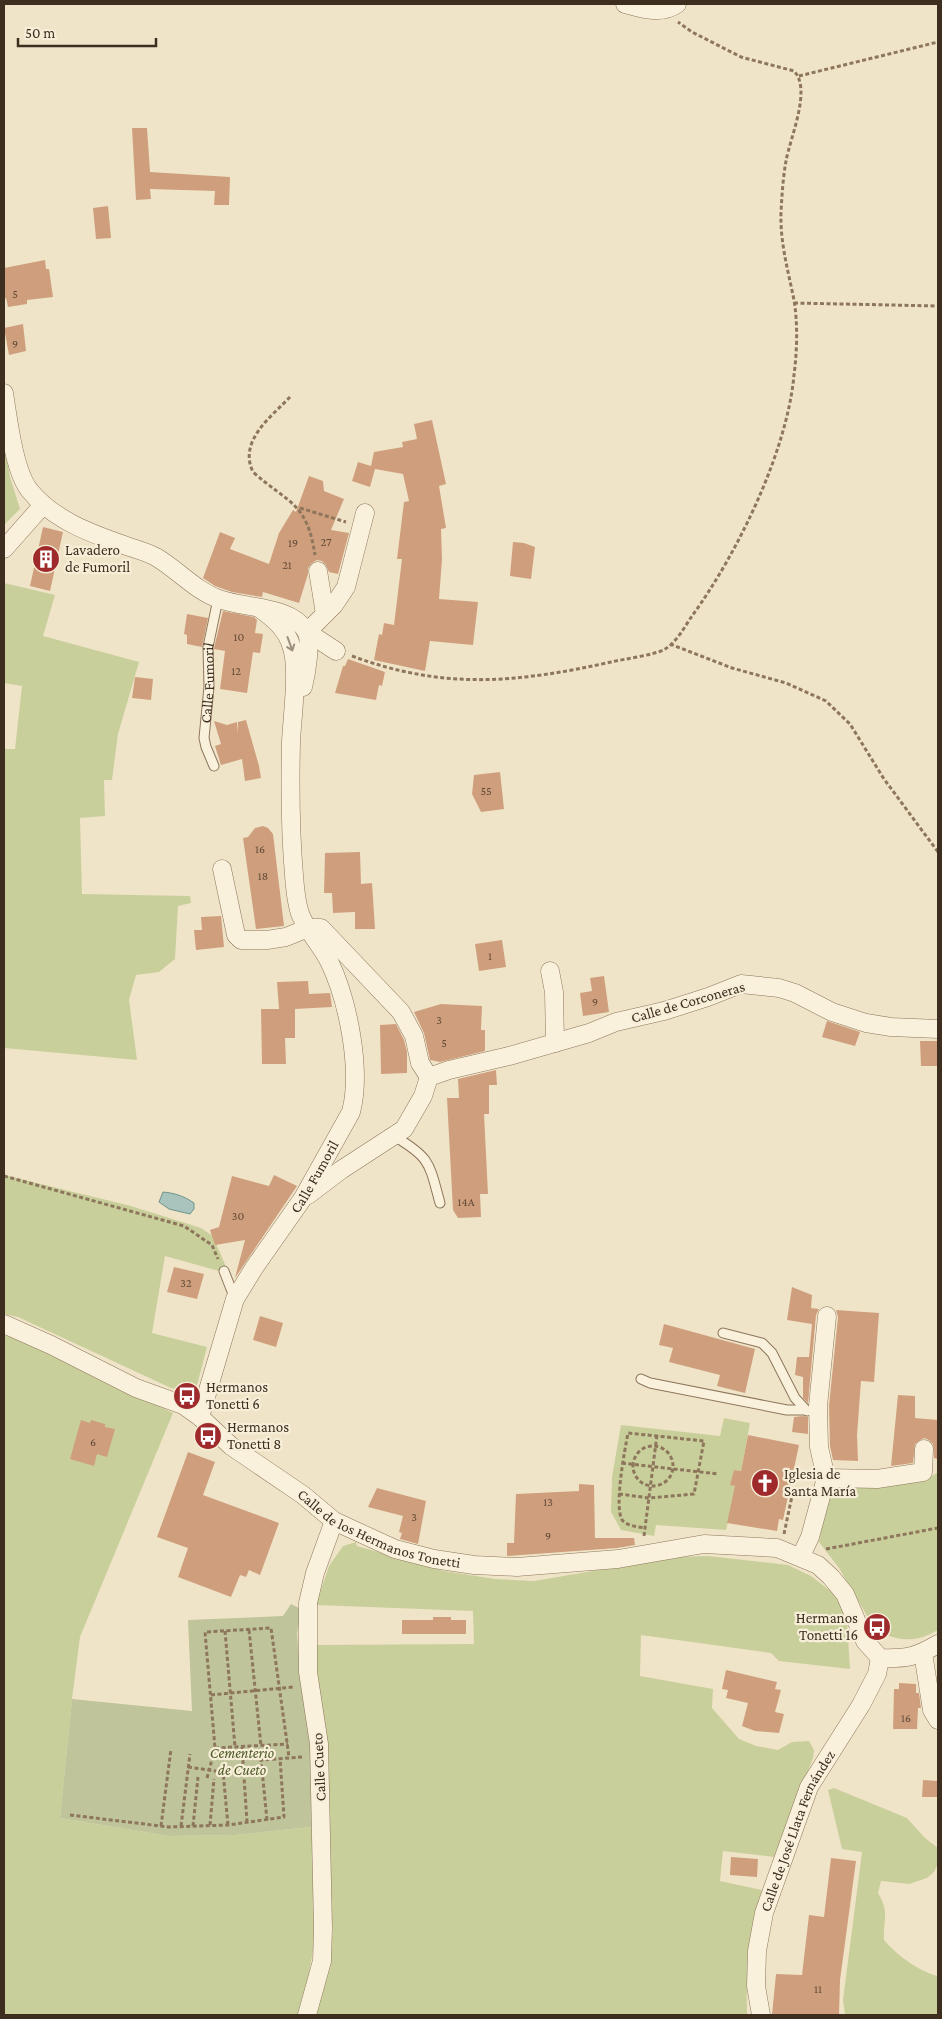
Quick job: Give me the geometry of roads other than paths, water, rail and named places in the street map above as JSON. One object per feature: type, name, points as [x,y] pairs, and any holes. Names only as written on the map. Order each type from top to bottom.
[{"type":"street","points":[[625,4],[646,10],[669,7]]},
{"type":"street","name":"Calle Fumoril","points":[[4,393],[19,470],[29,490],[43,505],[74,525],[155,556],[200,589],[218,599],[292,616],[307,632],[336,651]]},
{"type":"street","points":[[4,549],[43,505]]},
{"type":"street","points":[[307,632],[334,605],[346,587],[363,520]]},
{"type":"street","points":[[318,571],[325,614]]},
{"type":"street","name":"Calle Fumoril","points":[[200,1417],[235,1299],[254,1268],[303,1198],[351,1112],[355,1097],[355,1073],[346,1005],[329,961],[300,914],[295,886],[290,792],[294,670],[292,648],[287,635],[276,620],[258,608]]},
{"type":"street","name":"Calle Fumoril","points":[[291,744],[304,681],[308,648],[307,632]]},
{"type":"street","points":[[222,869],[236,935],[241,940],[267,940],[286,937],[308,928],[321,928],[401,1012],[414,1036],[420,1063],[429,1077],[422,1096],[404,1129],[341,1170],[303,1198]]},
{"type":"street","points":[[550,971],[554,992],[554,1043]]},
{"type":"street","name":"Calle de Corconeras","points":[[429,1077],[589,1033],[616,1022],[664,1011],[741,984],[779,988],[810,1000],[832,1012],[866,1023],[891,1027],[938,1029]]},
{"type":"street","points":[[807,1560],[810,1537],[826,1478],[812,1414],[827,1316]]},
{"type":"street","name":"Calle de los Hermanos Tonetti","points":[[4,1324],[51,1345],[136,1388],[183,1405],[200,1417],[231,1446],[303,1495],[334,1521],[395,1549],[434,1559],[474,1565],[517,1567],[550,1566],[618,1559],[704,1544],[780,1549],[807,1560],[831,1577],[845,1594],[865,1641],[880,1658]]},
{"type":"street","points":[[826,1478],[877,1479],[923,1472],[924,1449]]},
{"type":"street","name":"Calle Cueto","points":[[308,2015],[322,1962],[324,1928],[319,1744],[308,1672],[308,1603],[315,1573],[334,1521]]},
{"type":"street","points":[[880,1658],[904,1659],[923,1653],[938,1644]]},
{"type":"street","points":[[923,1653],[932,1710],[938,1720]]},
{"type":"street","name":"Calle de José Llata Fernández","points":[[761,2015],[756,1986],[757,1951],[764,1914],[809,1787],[861,1706],[877,1674],[880,1658]]},
{"type":"lane","name":"Calle Fumoril","points":[[214,766],[204,738],[209,687],[208,647],[218,599]]},
{"type":"lane","points":[[394,1136],[416,1149],[427,1162],[440,1203]]},
{"type":"lane","points":[[224,1271],[235,1299]]},
{"type":"lane","points":[[723,1333],[762,1343],[767,1347],[795,1398],[812,1414]]},
{"type":"lane","points":[[641,1379],[650,1383],[812,1414]]},
{"type":"water","points":[[163,1192],[186,1198],[194,1203],[194,1209],[190,1214],[169,1209],[159,1202]]},
{"type":"place","name":"Lavadero de Fumoril","points":[[46,559]]},
{"type":"place","name":"Hermanos Tonetti 6","points":[[187,1396]]},
{"type":"place","name":"Hermanos Tonetti 8","points":[[208,1436]]},
{"type":"place","name":"Iglesia de Santa María","points":[[765,1483]]},
{"type":"place","name":"Hermanos Tonetti 16","points":[[877,1627]]},
{"type":"park label","name":"Cementerio de Cueto","points":[[242,1762]]}]
